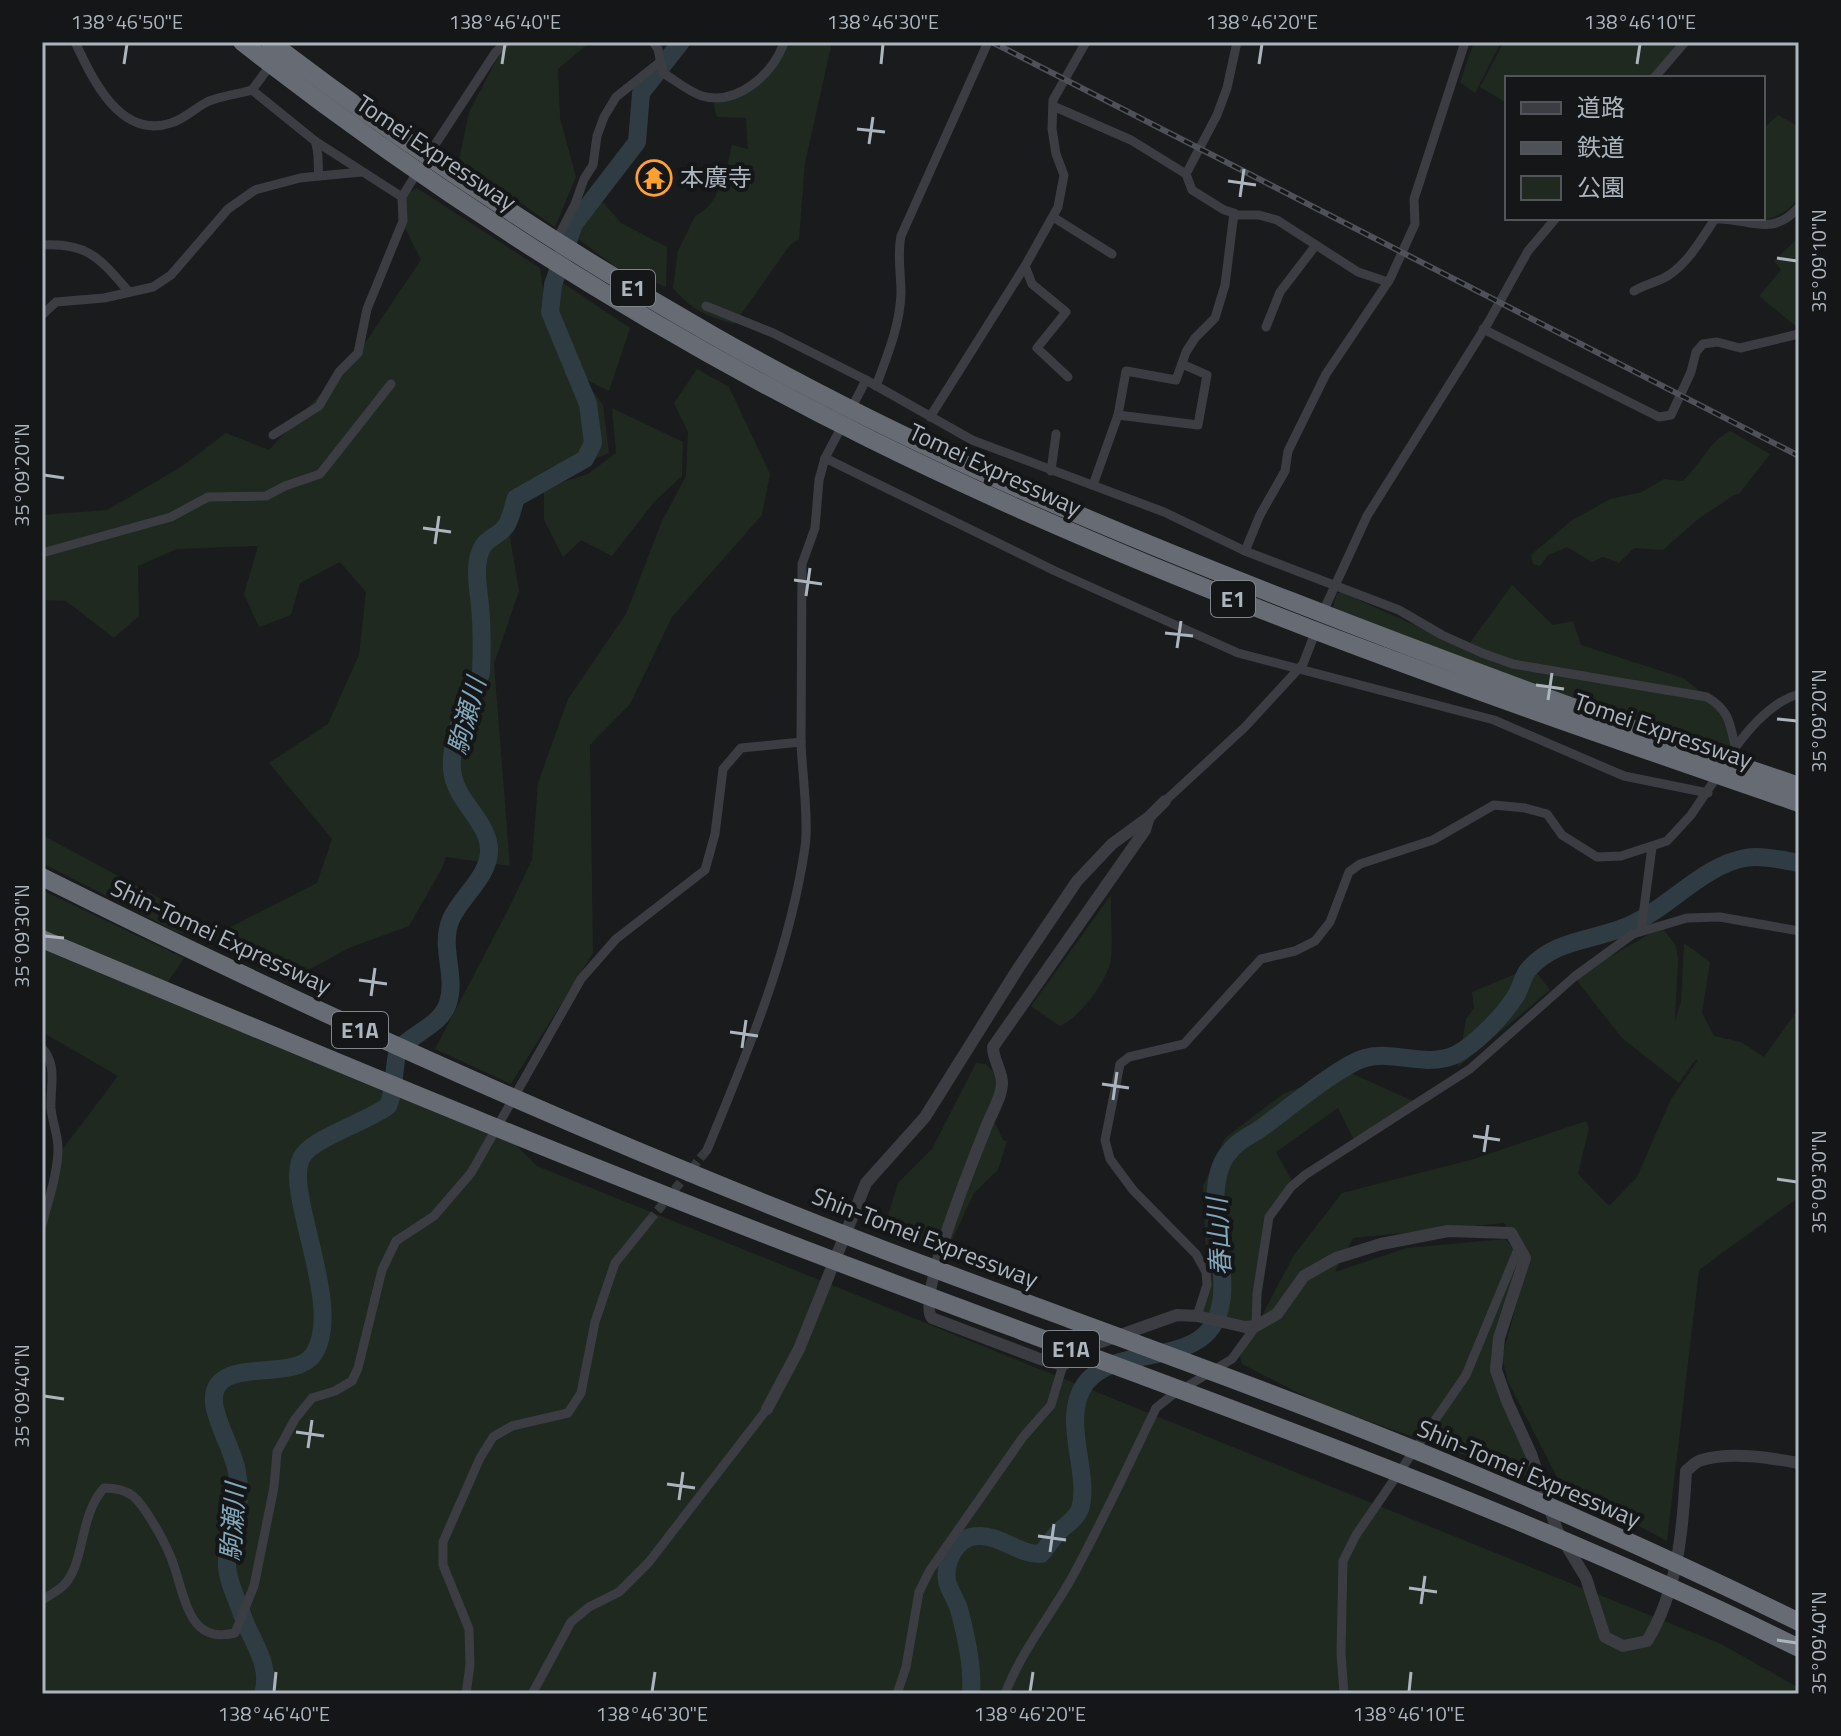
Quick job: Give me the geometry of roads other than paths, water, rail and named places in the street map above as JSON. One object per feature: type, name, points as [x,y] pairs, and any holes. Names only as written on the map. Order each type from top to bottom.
[{"type":"highway","name":"Tomei Expressway","points":[[242,42],[323,104],[469,196],[623,303],[791,387],[868,438],[1000,500],[1244,604],[1401,664],[1700,761],[1799,786]]},
{"type":"highway","name":"Tomei Expressway","points":[[270,42],[469,196]]},
{"type":"highway","name":"Tomei Expressway","points":[[1700,761],[1799,803]]},
{"type":"highway","name":"Shin-Tomei Expressway","points":[[42,877],[434,1064],[527,1105],[885,1250],[1285,1399],[1520,1494],[1799,1622]]},
{"type":"highway","name":"Shin-Tomei Expressway","points":[[42,939],[514,1135],[870,1275],[1271,1424],[1526,1524],[1692,1596],[1799,1648]]},
{"type":"street","points":[[75,42],[88,71],[106,99],[124,116],[147,125],[171,124],[209,101],[254,87],[289,42]]},
{"type":"street","points":[[273,435],[319,406],[339,372],[358,353],[367,309],[403,221],[404,193],[495,53],[506,42]]},
{"type":"street","points":[[653,42],[658,49],[663,73],[700,95],[723,98],[748,89],[780,56],[784,42]]},
{"type":"street","points":[[876,386],[894,335],[901,294],[898,251],[901,236],[988,42]]},
{"type":"street","points":[[930,417],[1053,217],[1063,189],[1064,175],[1056,154],[1052,129],[1053,103],[1086,42]]},
{"type":"street","points":[[1186,174],[1217,115],[1227,88],[1237,42]]},
{"type":"street","points":[[1245,551],[1260,515],[1285,471],[1288,451],[1326,374],[1389,280],[1415,224],[1414,199],[1465,42]]},
{"type":"street","points":[[1656,76],[1685,42]]},
{"type":"street","points":[[542,267],[593,165],[597,136],[604,117],[616,97],[660,62]]},
{"type":"street","points":[[254,87],[315,141],[362,172],[404,193]]},
{"type":"street","points":[[1053,103],[1131,140],[1186,174],[1192,190],[1233,215],[1259,215],[1277,220],[1358,272],[1389,280]]},
{"type":"street","points":[[315,141],[320,154],[317,162],[319,176]]},
{"type":"street","points":[[42,315],[56,302],[153,287],[171,275],[228,209],[255,190],[300,178],[362,172]]},
{"type":"street","points":[[1721,220],[1752,225],[1775,223],[1791,216],[1799,207]]},
{"type":"street","points":[[1093,485],[1118,415],[1126,371],[1176,380],[1195,338],[1215,318],[1225,285],[1233,215]]},
{"type":"street","points":[[1053,217],[1112,254]]},
{"type":"street","points":[[532,1694],[571,1622],[589,1607],[619,1592],[649,1562],[767,1409],[799,1349],[866,1183],[925,1117],[1077,881],[1112,844],[1149,817],[1245,727],[1300,666],[1367,516],[1528,251],[1554,220]]},
{"type":"street","points":[[1634,291],[1669,276],[1685,261],[1714,220]]},
{"type":"street","points":[[42,245],[81,248],[99,258],[129,292]]},
{"type":"street","points":[[1266,327],[1280,292],[1316,245]]},
{"type":"street","points":[[1025,266],[1032,284],[1066,312],[1037,348],[1068,377]]},
{"type":"street","points":[[706,306],[773,333],[866,380],[972,440],[1164,512],[1245,551],[1399,610],[1442,635],[1513,664],[1707,697],[1721,705],[1728,718],[1735,746]]},
{"type":"street","points":[[1485,326],[1659,417],[1671,415],[1691,372],[1696,352],[1703,344],[1717,342],[1740,348],[1799,334]]},
{"type":"street","points":[[1118,415],[1198,425],[1207,375],[1182,364]]},
{"type":"street","points":[[707,1150],[764,1007],[806,844],[801,742],[802,564],[815,528],[819,480],[827,456],[866,380]]},
{"type":"street","points":[[42,553],[171,517],[208,497],[266,496],[320,474],[391,384]]},
{"type":"street","points":[[1051,471],[1056,434]]},
{"type":"street","points":[[827,456],[1055,571],[1238,653],[1300,666],[1494,720],[1624,776],[1708,793]]},
{"type":"street","points":[[1197,1316],[1207,1285],[1206,1272],[1196,1254],[1133,1190],[1110,1159],[1105,1140],[1120,1064],[1129,1057],[1184,1044],[1261,959],[1295,951],[1315,941],[1330,922],[1349,872],[1360,864],[1433,840],[1494,805],[1547,814],[1562,835],[1597,857],[1621,856],[1667,841],[1708,793],[1735,746],[1780,703],[1799,694]]},
{"type":"street","points":[[42,1600],[64,1585],[78,1556],[92,1501],[104,1488],[116,1488],[133,1496],[170,1553],[187,1603],[199,1627],[219,1637],[235,1633],[254,1586],[274,1487],[277,1452],[295,1419],[312,1398],[335,1391],[352,1381],[358,1368],[382,1270],[396,1241],[434,1216],[471,1173],[581,979],[616,939],[705,870],[715,834],[723,769],[741,748],[801,742]]},
{"type":"street","points":[[1063,1365],[932,1318],[927,1306],[933,1276],[961,1192],[1002,1082],[993,1047],[1145,830],[1149,817]]},
{"type":"street","points":[[1641,931],[1652,847]]},
{"type":"street","points":[[1256,1326],[1257,1294],[1269,1217],[1292,1186],[1324,1161],[1470,1069],[1583,969],[1641,931],[1677,920],[1720,917],[1799,931]]},
{"type":"street","points":[[42,1048],[48,1055],[53,1074],[51,1106],[59,1148],[42,1225]]},
{"type":"street","points":[[466,1694],[470,1665],[469,1629],[443,1565],[443,1542],[480,1458],[493,1437],[512,1426],[568,1413],[581,1393],[595,1322],[615,1263],[649,1221]]},
{"type":"street","points":[[1005,1694],[1016,1666],[1068,1584],[1096,1532],[1156,1408],[1232,1359],[1256,1326],[1277,1314],[1304,1276],[1336,1258],[1381,1244],[1448,1231],[1511,1233],[1525,1258],[1499,1338],[1496,1370],[1531,1454],[1557,1530],[1586,1578],[1605,1637],[1613,1642],[1623,1646],[1647,1641],[1665,1607],[1683,1528],[1686,1471],[1699,1460],[1715,1458],[1758,1456],[1799,1463]]},
{"type":"street","points":[[1344,1694],[1341,1653],[1343,1561],[1371,1514],[1466,1375],[1519,1247]]},
{"type":"street","points":[[897,1694],[906,1667],[919,1592],[930,1570],[1023,1437],[1051,1405],[1063,1365],[1098,1343],[1177,1315],[1197,1316],[1245,1327],[1256,1326]]},
{"type":"waterway","name":"駒瀬川","points":[[263,1694],[263,1662],[227,1568],[237,1517],[239,1487],[235,1463],[216,1412],[216,1388],[225,1378],[238,1373],[288,1368],[303,1363],[313,1355],[321,1334],[322,1307],[299,1191],[298,1169],[304,1154],[320,1141],[388,1106],[400,1048],[434,1023],[448,1003],[451,982],[448,930],[451,919],[480,878],[489,851],[484,831],[459,792],[452,770],[457,731],[481,672],[478,560],[485,543],[506,526],[516,498],[585,459],[593,443],[588,404],[550,312],[553,285],[574,224],[637,142],[641,93],[681,42]]},
{"type":"waterway","name":"春山川","points":[[971,1694],[966,1640],[959,1609],[947,1581],[950,1558],[964,1540],[978,1536],[1041,1554],[1080,1509],[1082,1479],[1075,1414],[1085,1384],[1100,1371],[1118,1362],[1181,1348],[1199,1339],[1213,1325],[1221,1303],[1222,1286],[1215,1202],[1217,1182],[1221,1165],[1234,1147],[1354,1062],[1376,1056],[1432,1060],[1455,1055],[1480,1037],[1503,1013],[1517,994],[1526,973],[1538,960],[1559,947],[1636,922],[1697,880],[1729,863],[1752,857],[1799,863]]},
{"type":"tunnel","points":[[649,1221],[707,1150]]},
{"type":"railway","points":[[992,42],[1799,456]]},
{"type":"place","name":"本廣寺","points":[[654,178]]}]
